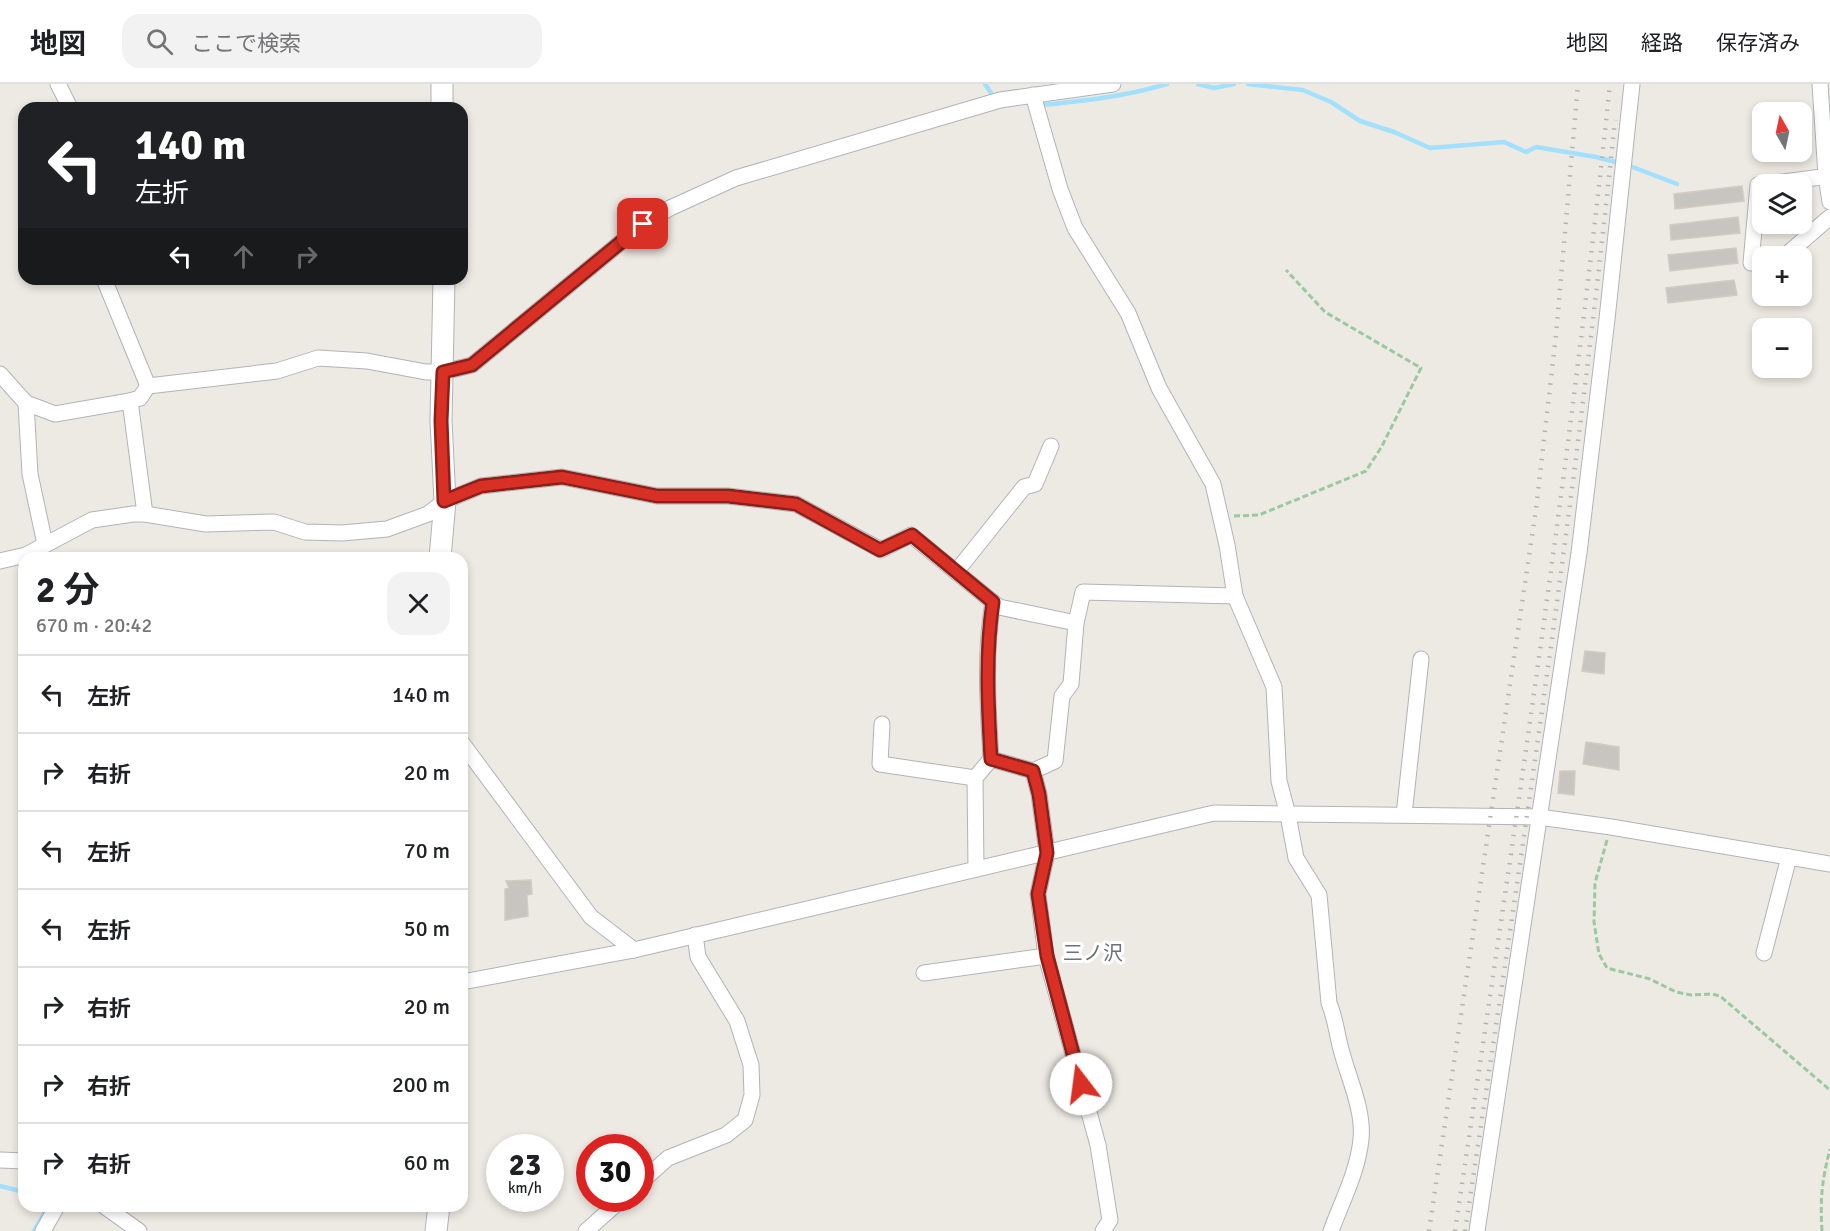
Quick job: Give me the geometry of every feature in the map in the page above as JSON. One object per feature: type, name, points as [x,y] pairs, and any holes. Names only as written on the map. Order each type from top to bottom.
[{"type":"street","points":[[58,84],[67,102]]},
{"type":"street","points":[[442,84],[442,102]]},
{"type":"street","points":[[0,374],[26,403],[55,414],[140,398],[148,386],[277,371],[318,358],[367,361],[426,372],[443,372],[472,365],[643,224],[670,208],[736,178],[1000,100],[1113,84]]},
{"type":"street","points":[[1477,1231],[1580,542],[1609,307],[1632,84]]},
{"type":"street","points":[[1820,84],[1830,202]]},
{"type":"street","points":[[1033,94],[1060,189],[1075,228],[1128,313],[1159,388],[1213,484],[1235,597],[1274,687],[1279,781],[1296,858],[1319,895],[1329,1003],[1358,1106],[1362,1137],[1355,1168],[1331,1231]]},
{"type":"street","points":[[1753,246],[1758,185],[1828,176]]},
{"type":"street","points":[[1797,246],[1830,217]]},
{"type":"street","points":[[106,285],[148,386]]},
{"type":"street","points":[[440,552],[444,501],[441,421],[444,285]]},
{"type":"street","points":[[130,401],[145,514]]},
{"type":"street","points":[[26,403],[30,474],[45,544]]},
{"type":"street","points":[[956,572],[1024,487],[1035,484],[1052,446]]},
{"type":"street","points":[[31,552],[92,520],[133,514],[206,524],[274,522],[305,532],[342,533],[387,530],[428,514],[444,501],[481,486],[562,477],[657,496],[728,496],[796,504],[880,550],[912,535],[999,607],[1076,623]]},
{"type":"street","points":[[0,561],[18,557]]},
{"type":"street","points":[[991,759],[1033,771],[1055,760],[1062,696],[1071,684],[1076,623],[1083,592],[1235,597]]},
{"type":"street","points":[[976,869],[975,778],[991,759],[988,632],[993,602]]},
{"type":"street","points":[[1404,815],[1422,659]]},
{"type":"street","points":[[882,724],[880,764],[975,778]]},
{"type":"street","points":[[468,751],[591,917],[634,950]]},
{"type":"street","points":[[1033,771],[1039,794],[1047,853],[1038,894],[1047,956],[1098,1145],[1110,1220],[1103,1231]]},
{"type":"street","points":[[468,981],[634,950],[1214,813],[1539,817],[1830,864]]},
{"type":"street","points":[[1764,953],[1789,857]]},
{"type":"street","points":[[654,1171],[669,1158],[726,1135],[745,1120],[752,1095],[751,1065],[737,1021],[698,957],[695,935]]},
{"type":"street","points":[[924,973],[1047,956]]},
{"type":"street","points":[[0,1161],[18,1161]]},
{"type":"street","points":[[44,1231],[54,1212]]},
{"type":"street","points":[[112,1212],[139,1231]]},
{"type":"street","points":[[436,1231],[438,1212]]},
{"type":"street","points":[[586,1231],[607,1212]]},
{"type":"path","points":[[1220,516],[1259,515],[1366,471],[1382,446],[1421,368],[1325,312],[1286,270]]},
{"type":"path","points":[[1611,827],[1595,883],[1594,922],[1599,954],[1607,968],[1650,979],[1676,992],[1720,996],[1830,1090]]},
{"type":"path","points":[[1822,1231],[1822,1180],[1830,1149]]},
{"type":"building","points":[[1742,186],[1744,201],[1675,209],[1674,194]]},
{"type":"building","points":[[1738,217],[1740,233],[1671,240],[1670,225]]},
{"type":"building","points":[[1736,248],[1738,263],[1670,271],[1668,255]]},
{"type":"building","points":[[1734,280],[1737,295],[1668,303],[1666,288]]},
{"type":"building","points":[[1585,651],[1605,653],[1604,674],[1582,671]]},
{"type":"building","points":[[1586,742],[1619,747],[1619,770],[1583,764]]},
{"type":"building","points":[[1560,771],[1575,771],[1574,795],[1558,793]]},
{"type":"building","points":[[531,880],[532,894],[527,895],[528,916],[505,920],[505,889],[509,888],[506,881]]},
{"type":"waterway","points":[[985,84],[991,93]]},
{"type":"waterway","points":[[1042,105],[1105,98],[1167,84]]},
{"type":"waterway","points":[[1198,84],[1214,88],[1234,84]]},
{"type":"waterway","points":[[1248,84],[1303,90],[1331,102],[1360,121],[1394,132],[1430,148],[1504,142],[1526,152],[1536,147],[1619,163]]},
{"type":"waterway","points":[[1630,166],[1677,184]]},
{"type":"waterway","points":[[0,1186],[18,1190]]},
{"type":"waterway","points":[[34,1231],[45,1212]]},
{"type":"railway","points":[[1429,1231],[1536,509],[1556,335],[1578,84]]},
{"type":"railway","points":[[1455,1231],[1519,801],[1558,515],[1610,84]]},
{"type":"railway","points":[[1465,1231],[1566,537],[1615,120]]},
{"type":"district","name":"三ノ沢","points":[[1093,953]]},
{"type":"route","points":[[643,224],[472,365],[443,372],[441,421],[444,501],[481,486],[562,477],[657,496],[728,496],[796,504],[880,550],[912,535],[993,602],[988,632],[991,759],[1033,771],[1039,794],[1047,853],[1038,894],[1047,956],[1081,1084]]}]
